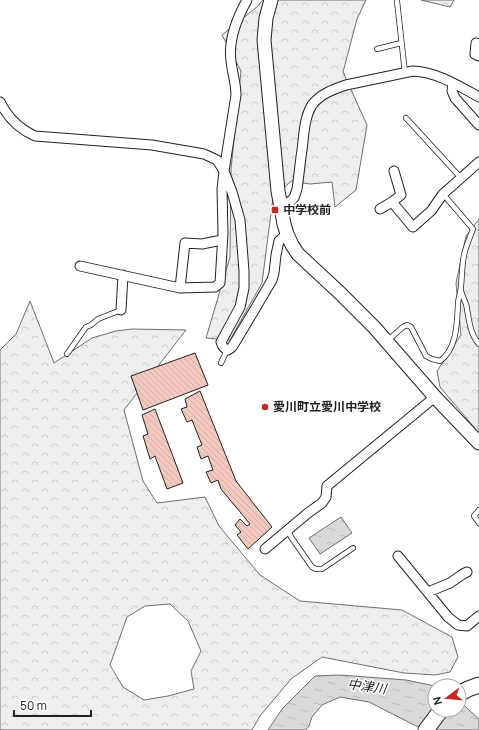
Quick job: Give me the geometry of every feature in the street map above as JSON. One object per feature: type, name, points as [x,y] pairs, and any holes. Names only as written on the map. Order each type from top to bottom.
[{"type":"main road","points":[[426,730],[435,718]]},
{"type":"street","points":[[80,266],[180,288],[215,287],[220,283],[223,234],[222,189],[236,95],[236,85],[231,59],[232,43],[238,18],[247,0]]},
{"type":"street","points":[[271,0],[266,18],[264,40],[280,209],[286,234],[298,254],[341,294],[387,341],[435,397],[479,443]]},
{"type":"street","points":[[476,43],[475,54],[479,56]]},
{"type":"street","points":[[280,209],[294,198],[297,189],[305,123],[308,113],[312,105],[326,93],[336,88],[413,71],[423,72],[453,83],[479,97]]},
{"type":"street","points":[[453,83],[452,91],[455,98],[479,125]]},
{"type":"street","points":[[0,102],[8,116],[16,125],[35,136],[152,145],[204,154],[217,160],[224,171],[240,220],[244,282],[240,307],[221,342],[223,348],[227,350],[232,347],[243,330],[268,286],[274,273],[279,241],[286,234]]},
{"type":"street","points":[[392,202],[413,227],[431,211],[443,194],[479,162]]},
{"type":"street","points":[[380,209],[401,195],[394,172]]},
{"type":"street","points":[[180,288],[185,243],[202,244],[222,240]]},
{"type":"street","points":[[121,310],[123,275]]},
{"type":"street","points":[[265,549],[308,513],[322,504],[326,497],[327,486],[435,397]]},
{"type":"street","points":[[398,556],[448,617],[458,625],[467,626],[479,616]]},
{"type":"street","points":[[428,592],[450,583],[467,572]]},
{"type":"lane","points":[[397,1],[405,73]]},
{"type":"lane","points":[[377,49],[401,43]]},
{"type":"lane","points":[[406,118],[461,178]]},
{"type":"lane","points":[[387,341],[407,325],[410,327],[426,356],[440,361],[446,357],[450,348],[457,320],[464,255],[473,228],[443,194]]},
{"type":"lane","points":[[461,291],[465,302],[471,331],[479,344]]},
{"type":"lane","points":[[67,354],[86,327],[98,319],[121,310]]},
{"type":"lane","points":[[221,363],[227,350]]},
{"type":"lane","points":[[479,510],[474,516],[479,523]]},
{"type":"lane","points":[[288,530],[291,537],[312,567],[316,569],[322,569],[353,548]]},
{"type":"green space","points":[[263,0],[366,0],[357,19],[343,72],[367,125],[356,190],[335,207],[332,182],[310,184],[291,181],[273,198],[262,283],[230,340],[206,338],[230,257],[231,169],[241,71],[222,35],[258,6]]},
{"type":"green space","points":[[421,0],[454,0],[450,7]]},
{"type":"green space","points":[[479,219],[479,433],[440,387],[437,371],[461,335],[456,283],[466,236]]},
{"type":"green space","points":[[30,301],[54,363],[92,338],[116,331],[132,329],[186,330],[124,410],[143,481],[157,503],[205,497],[219,526],[260,575],[300,601],[402,610],[452,637],[458,657],[450,672],[435,675],[404,673],[322,657],[291,679],[260,716],[252,730],[0,730],[0,350],[16,334]],"holes":[[[170,604],[188,621],[201,651],[191,671],[194,689],[168,696],[144,700],[123,687],[110,665],[127,617],[145,606]]]},
{"type":"water","points":[[341,517],[352,533],[320,554],[309,538]]},
{"type":"water","name":"中津川","points":[[340,675],[406,680],[427,684],[427,718],[467,718],[467,708],[479,719],[479,730],[424,730],[369,702],[340,697],[322,705],[312,717],[306,730],[268,730],[282,709],[315,676]]},
{"type":"building","points":[[195,353],[208,385],[143,410],[131,376]]},
{"type":"building","points":[[200,391],[236,481],[272,527],[248,549],[237,535],[241,532],[235,525],[240,519],[247,526],[250,524],[221,489],[218,480],[211,483],[206,472],[213,470],[208,456],[201,459],[197,447],[202,445],[192,420],[187,422],[181,409],[187,407],[185,399]]},
{"type":"building","points":[[155,409],[183,483],[167,489],[155,456],[150,459],[143,436],[148,434],[142,415]]},
{"type":"place","name":"中学校前","points":[[275,210]]},
{"type":"place","name":"愛川町立愛川中学校","points":[[265,407]]}]
